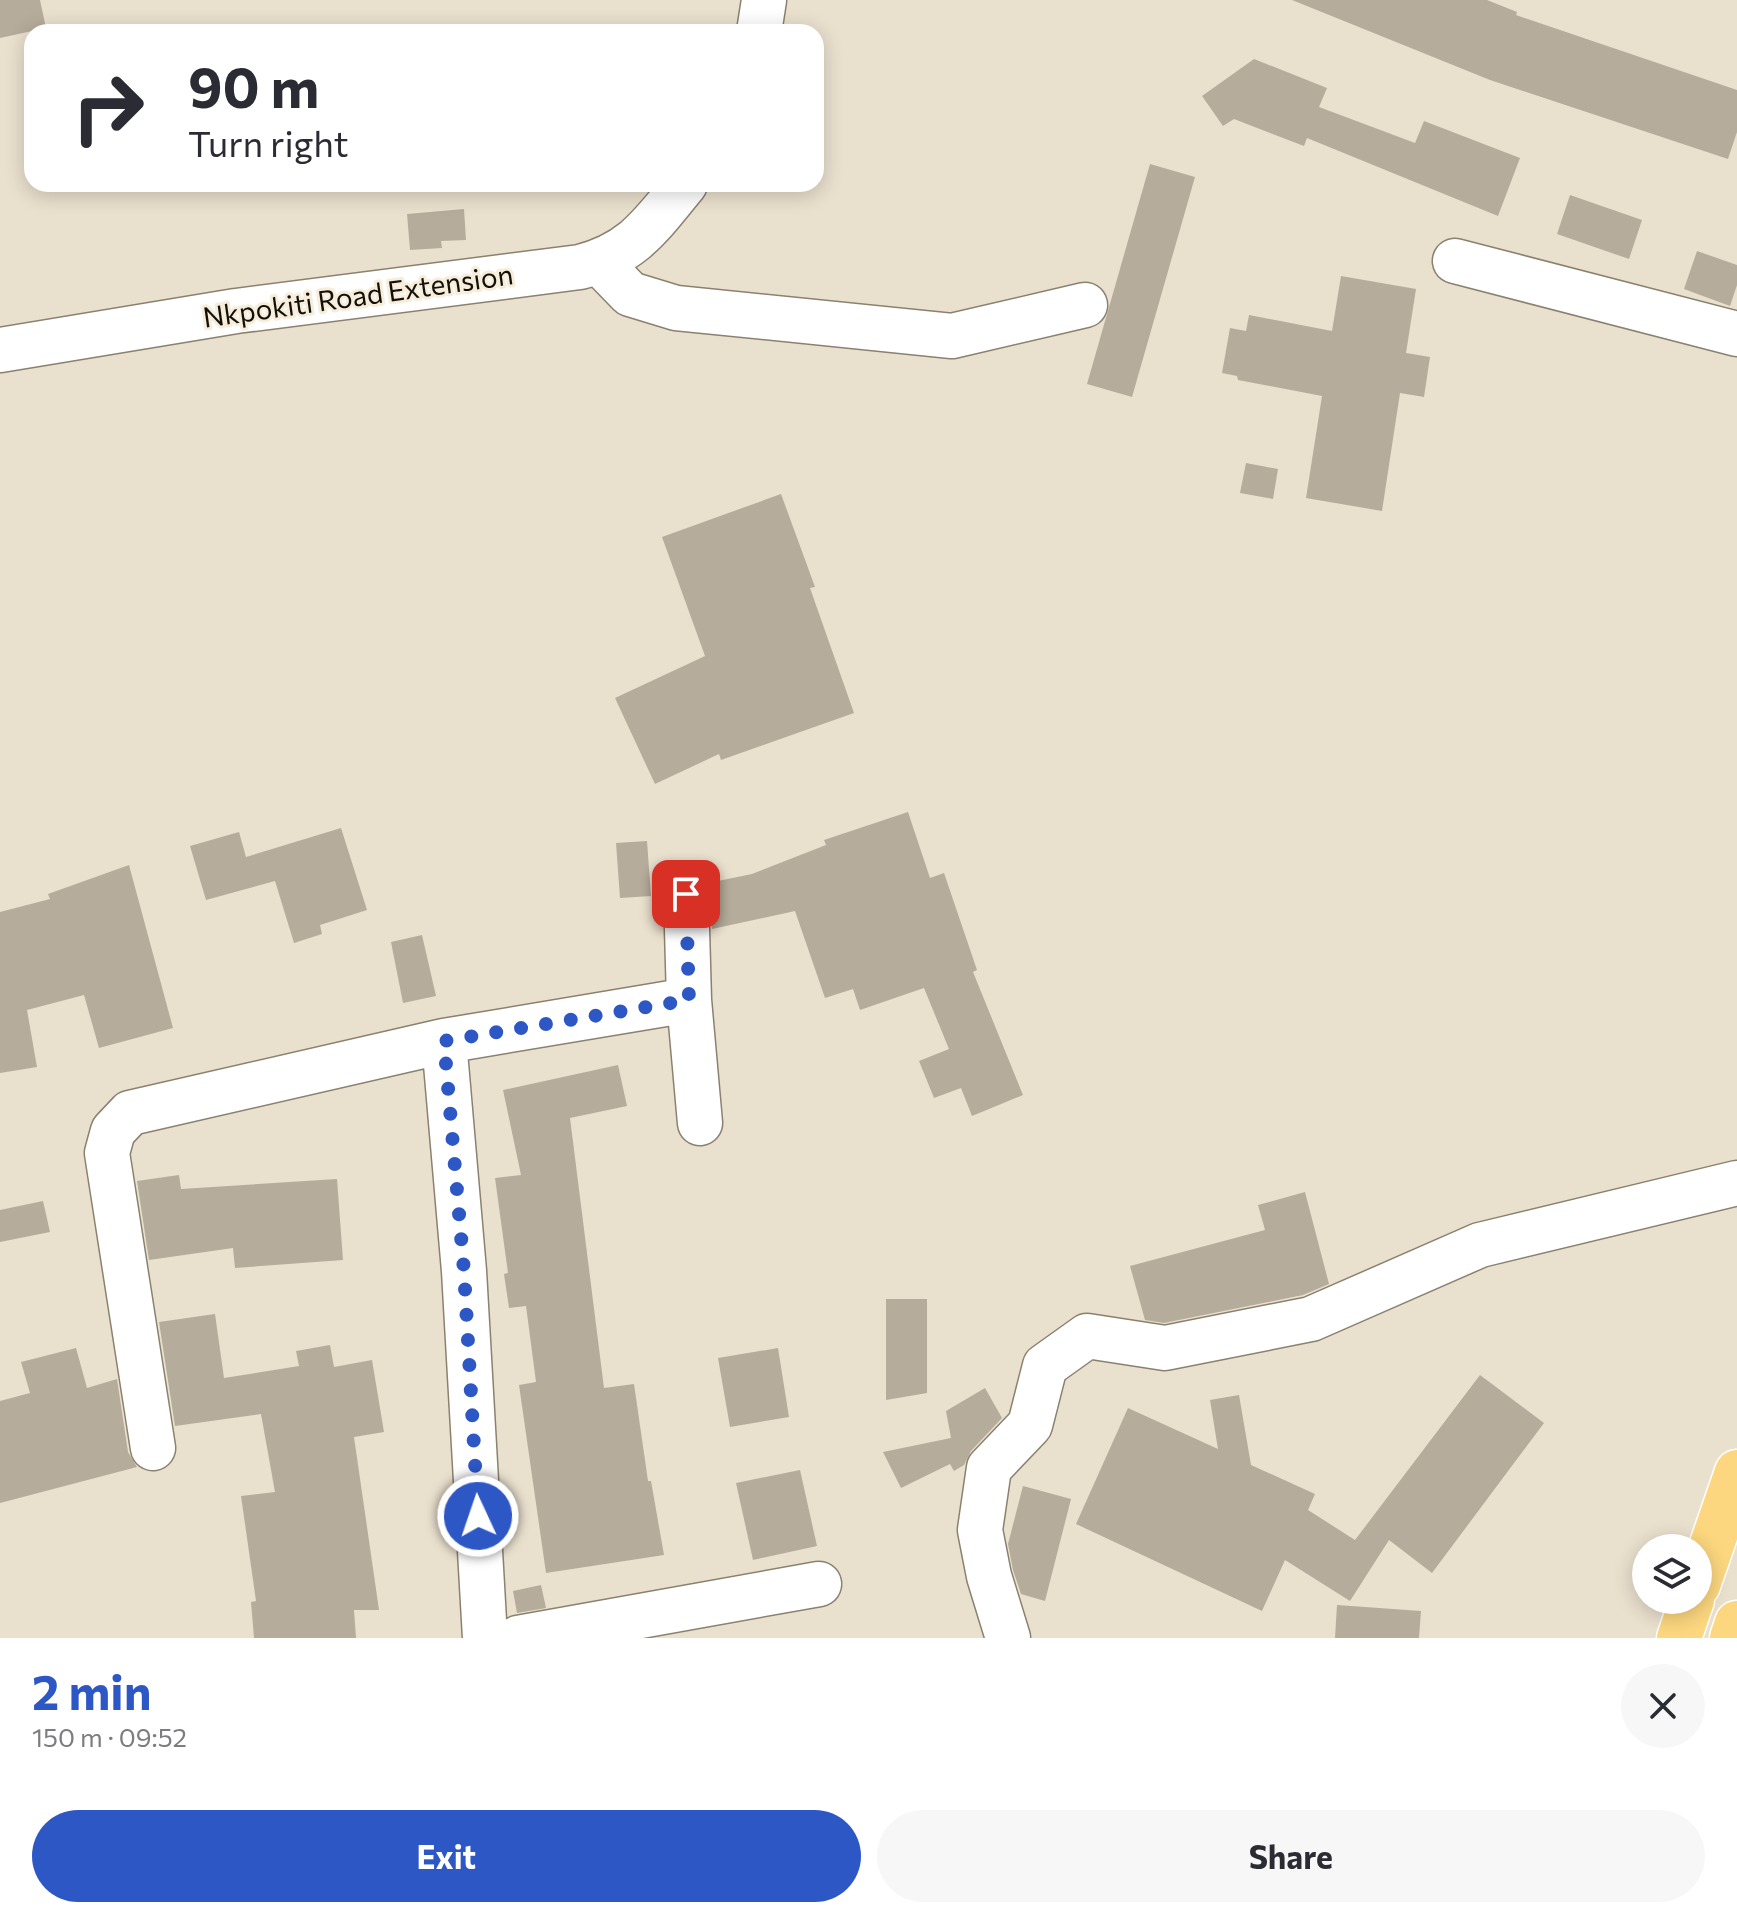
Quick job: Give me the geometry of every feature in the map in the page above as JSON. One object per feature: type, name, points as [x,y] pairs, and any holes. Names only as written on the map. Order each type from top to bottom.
[{"type":"main road","points":[[1712,1544],[1737,1472]]},
{"type":"main road","points":[[1679,1638],[1687,1614]]},
{"type":"main road","points":[[1732,1638],[1737,1623]]},
{"type":"street","points":[[760,24],[764,0]]},
{"type":"street","name":"Nkpokiti Road Extension","points":[[0,350],[236,311],[599,262],[621,253],[642,237],[679,192]]},
{"type":"street","points":[[1455,261],[1737,334]]},
{"type":"street","points":[[599,262],[630,294],[676,308],[952,336],[1085,305]]},
{"type":"street","points":[[686,894],[689,1000],[700,1123]]},
{"type":"street","points":[[153,1448],[107,1153],[113,1131],[130,1113],[444,1041],[689,1000]]},
{"type":"street","points":[[444,1041],[464,1271],[485,1638]]},
{"type":"street","points":[[1008,1638],[989,1576],[980,1530],[989,1468],[1030,1425],[1045,1366],[1087,1336],[1165,1348],[1311,1319],[1480,1245],[1737,1183]]},
{"type":"street","points":[[518,1638],[819,1584]]},
{"type":"building","points":[[0,0],[40,0],[45,24],[24,24],[24,33],[0,38]]},
{"type":"building","points":[[1292,0],[1487,0],[1517,12],[1516,15],[1737,90],[1737,132],[1728,159],[1490,80]]},
{"type":"building","points":[[1254,59],[1327,88],[1319,107],[1415,143],[1424,121],[1520,158],[1498,216],[1307,138],[1304,146],[1234,119],[1223,126],[1202,96]]},
{"type":"building","points":[[1150,164],[1195,177],[1132,397],[1087,384]]},
{"type":"building","points":[[1570,195],[1642,220],[1629,259],[1557,234]]},
{"type":"building","points":[[464,209],[466,240],[441,241],[442,248],[410,250],[407,214]]},
{"type":"building","points":[[1697,251],[1737,265],[1737,285],[1730,306],[1684,289]]},
{"type":"building","points":[[1341,276],[1416,289],[1406,353],[1430,357],[1424,397],[1400,393],[1382,511],[1306,498],[1322,396],[1238,380],[1237,376],[1222,373],[1230,328],[1246,331],[1249,315],[1332,331]]},
{"type":"building","points":[[1246,463],[1278,469],[1273,499],[1240,493]]},
{"type":"building","points":[[781,494],[815,587],[810,588],[854,713],[721,760],[719,754],[655,784],[615,698],[705,656],[662,537]]},
{"type":"building","points":[[908,812],[930,878],[944,873],[977,970],[973,972],[1023,1095],[972,1116],[961,1088],[934,1098],[919,1061],[949,1049],[924,988],[860,1010],[853,989],[825,998],[795,911],[712,929],[708,883],[752,874],[826,845],[824,840]]},
{"type":"building","points":[[341,828],[367,910],[320,925],[322,934],[294,943],[275,881],[206,900],[190,846],[239,832],[246,857]]},
{"type":"building","points":[[647,841],[651,896],[620,898],[616,843]]},
{"type":"building","points":[[129,865],[173,1028],[99,1048],[84,995],[27,1010],[37,1067],[0,1073],[0,912],[50,899],[48,894]]},
{"type":"building","points":[[422,935],[436,996],[403,1003],[391,942]]},
{"type":"building","points":[[618,1065],[627,1106],[570,1118],[604,1388],[634,1384],[648,1481],[651,1481],[664,1555],[546,1573],[519,1385],[536,1382],[526,1306],[509,1308],[504,1274],[508,1273],[495,1178],[521,1175],[503,1090]]},
{"type":"building","points":[[179,1175],[181,1189],[337,1179],[343,1260],[235,1268],[233,1248],[149,1260],[137,1181]]},
{"type":"building","points":[[1305,1192],[1329,1284],[1303,1295],[1164,1323],[1145,1320],[1130,1266],[1265,1230],[1258,1205]]},
{"type":"building","points":[[43,1201],[50,1232],[0,1242],[0,1210]]},
{"type":"building","points":[[886,1299],[927,1299],[927,1393],[886,1400]]},
{"type":"building","points":[[215,1314],[224,1378],[299,1366],[296,1351],[330,1345],[334,1367],[372,1360],[384,1432],[354,1437],[379,1610],[354,1610],[356,1638],[254,1638],[251,1602],[256,1601],[241,1496],[275,1492],[261,1414],[175,1426],[159,1322]]},
{"type":"building","points":[[76,1348],[87,1388],[117,1379],[128,1452],[137,1467],[0,1503],[0,1401],[30,1393],[21,1362]]},
{"type":"building","points":[[778,1348],[789,1417],[730,1427],[718,1358]]},
{"type":"building","points":[[1480,1375],[1544,1423],[1432,1573],[1389,1540],[1350,1601],[1285,1560],[1262,1611],[1076,1524],[1128,1408],[1218,1449],[1210,1400],[1239,1395],[1251,1465],[1315,1494],[1308,1510],[1355,1540]]},
{"type":"building","points":[[985,1388],[1002,1418],[971,1451],[964,1465],[954,1471],[950,1464],[901,1488],[883,1452],[951,1438],[946,1411]]},
{"type":"building","points":[[800,1470],[817,1546],[753,1560],[736,1483]]},
{"type":"building","points":[[1023,1486],[1071,1499],[1045,1601],[1021,1594],[1008,1544]]},
{"type":"building","points":[[541,1585],[546,1608],[517,1613],[513,1591]]},
{"type":"building","points":[[1337,1605],[1421,1611],[1419,1638],[1335,1638]]},
{"type":"route","points":[[478,1516],[464,1271],[444,1041],[689,1000],[686,894]]}]
